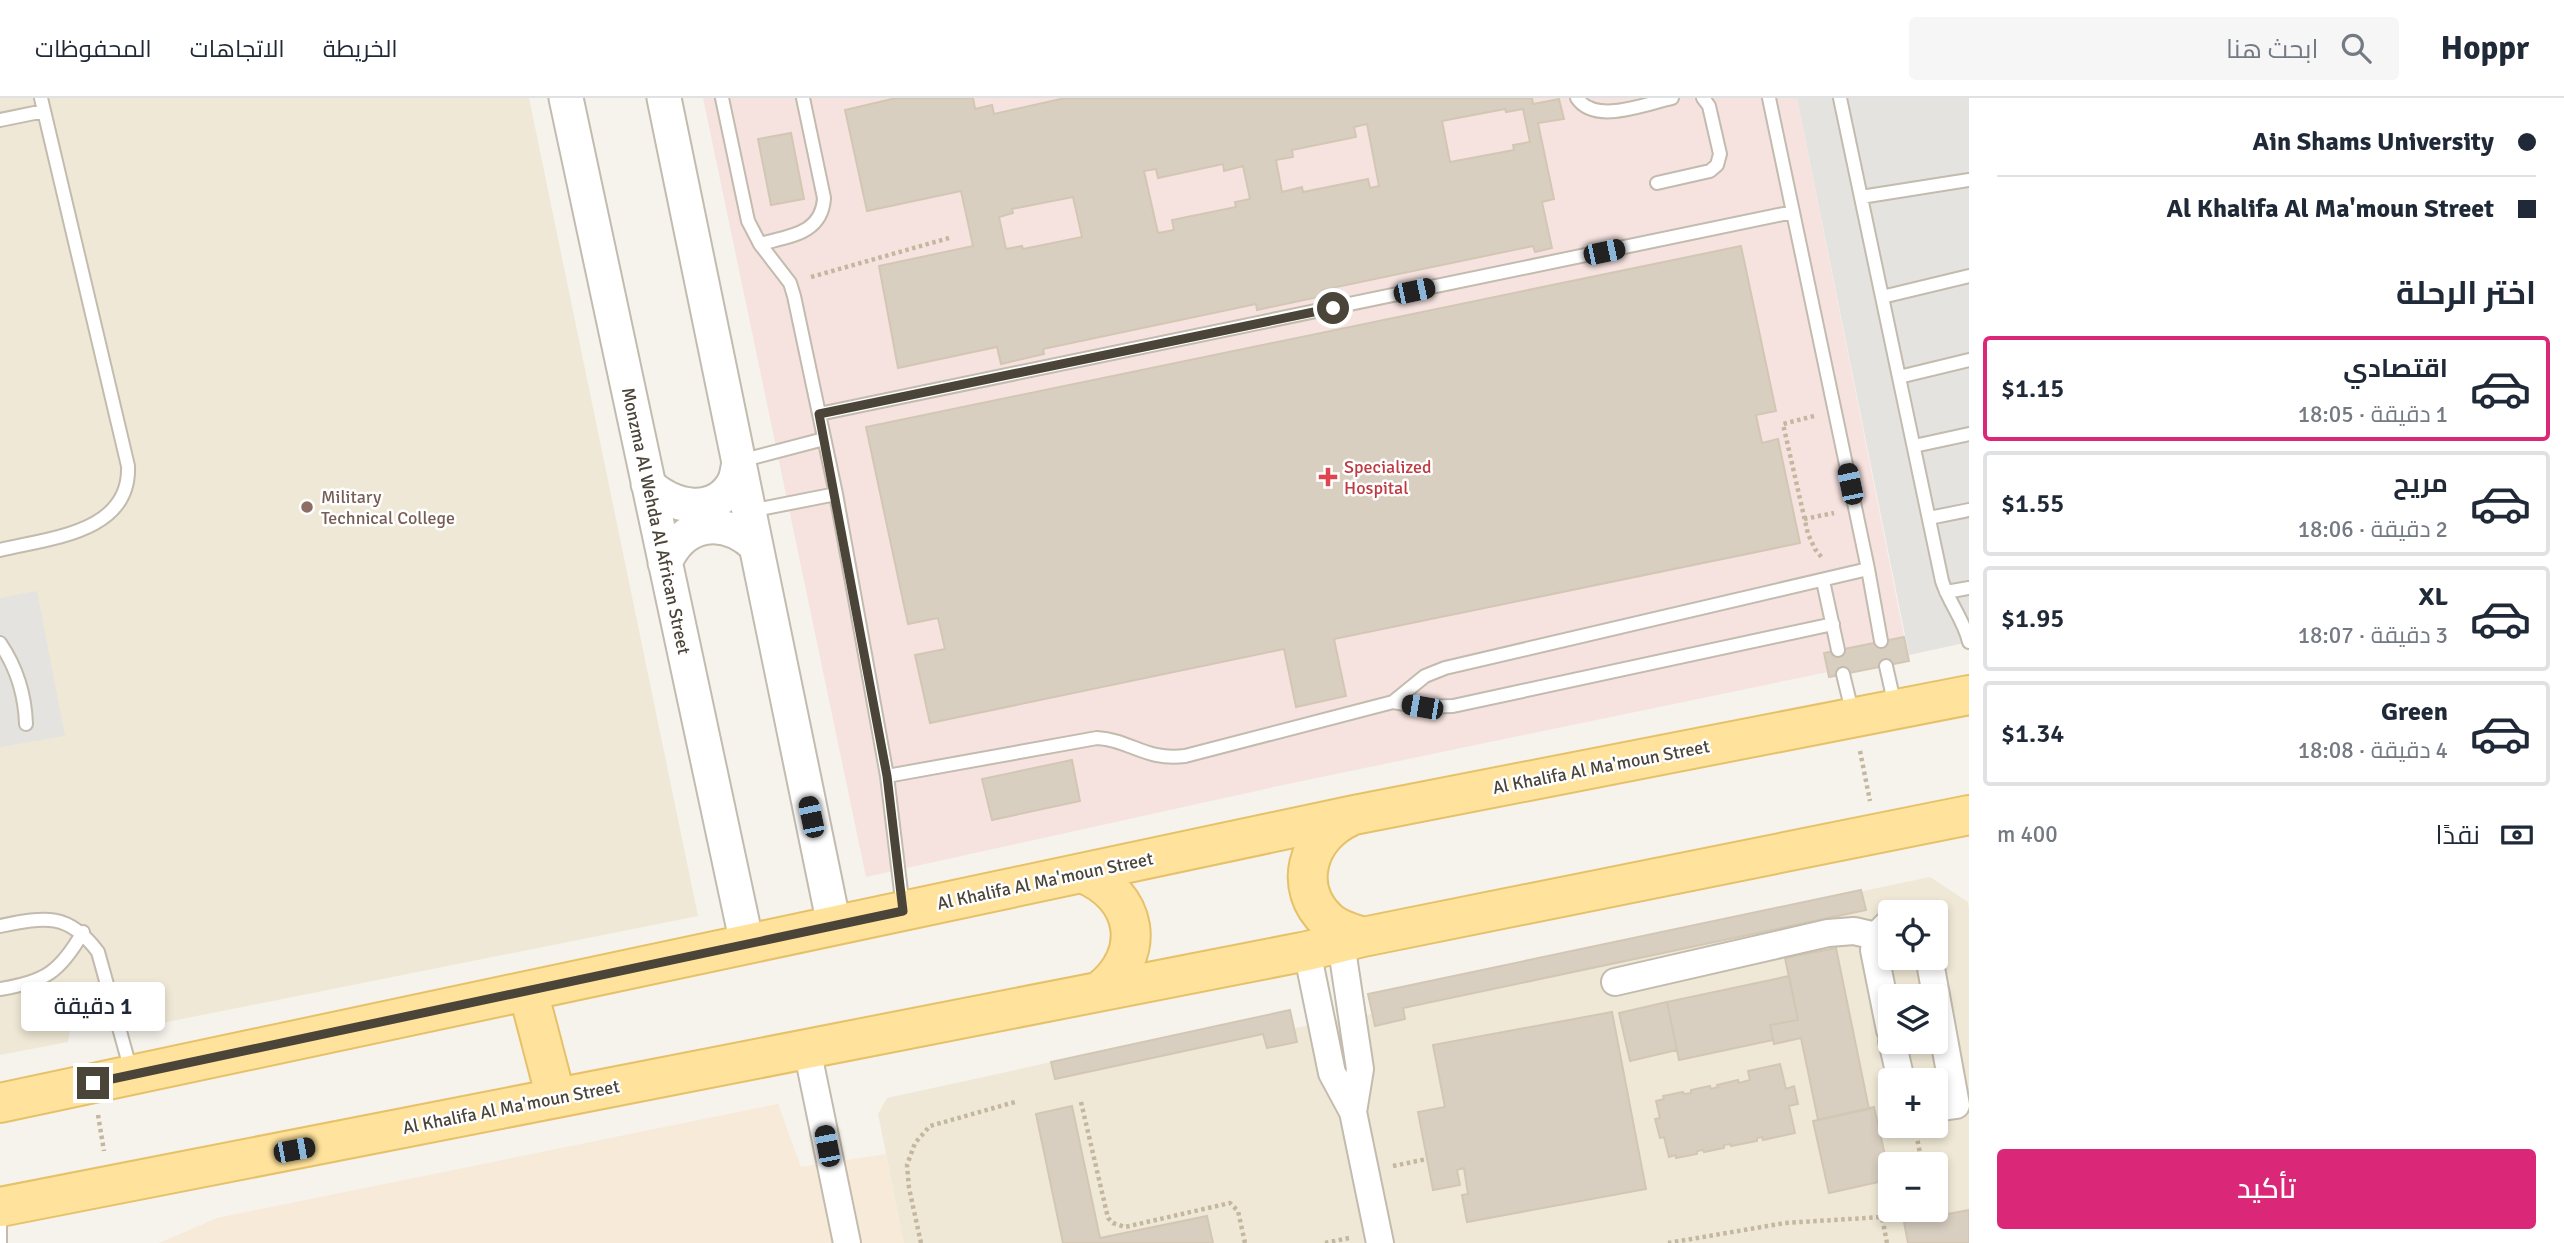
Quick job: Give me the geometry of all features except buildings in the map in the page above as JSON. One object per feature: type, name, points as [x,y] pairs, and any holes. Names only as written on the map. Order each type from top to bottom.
[{"type":"main road","name":"Al Khalifa Al Ma'moun Street","points":[[0,1103],[1354,815],[1969,695]]},
{"type":"main road","points":[[1337,944],[1345,932],[1329,922],[1316,906],[1309,889],[1308,870],[1312,851],[1322,835],[1337,822],[1354,815]]},
{"type":"main road","name":"Al Khalifa Al Ma'moun Street","points":[[0,1207],[1337,944],[1969,815]]},
{"type":"main road","points":[[1082,873],[1098,879],[1111,889],[1122,902],[1129,918],[1131,935],[1126,959],[1113,981],[1100,991]]},
{"type":"main road","points":[[528,990],[556,1098]]},
{"type":"street","name":"Monzma Al Wehda Al African Street","points":[[566,98],[747,944]]},
{"type":"street","points":[[664,98],[834,925]]},
{"type":"street","points":[[649,484],[668,500],[692,506],[705,504],[727,491],[735,481],[739,461]]},
{"type":"street","points":[[665,563],[678,541],[699,529],[724,527],[736,531],[755,546]]},
{"type":"street","points":[[1615,982],[1828,933],[1878,929]]},
{"type":"street","points":[[1337,944],[1332,1073],[1353,1112],[1380,1243]]},
{"type":"street","points":[[1878,946],[1875,957],[1881,984]]},
{"type":"street","points":[[1931,970],[1954,1105]]},
{"type":"street","points":[[807,1049],[848,1243]]},
{"type":"lane","points":[[0,550],[76,531],[103,520],[117,507],[126,491],[128,480],[128,466],[40,98]]},
{"type":"lane","points":[[722,98],[745,212],[760,244],[790,283],[836,494],[887,776],[903,911]]},
{"type":"lane","points":[[760,244],[807,231],[820,217],[824,208],[803,98]]},
{"type":"lane","points":[[1577,98],[1590,110],[1606,113],[1672,98]]},
{"type":"lane","points":[[1657,183],[1710,171],[1717,164],[1720,154],[1709,106],[1703,98]]},
{"type":"lane","points":[[1769,98],[1856,509],[1881,641]]},
{"type":"lane","points":[[1840,98],[1946,592],[1964,625],[1969,642]]},
{"type":"lane","points":[[0,120],[44,111]]},
{"type":"lane","points":[[1861,197],[1969,180]]},
{"type":"lane","points":[[819,414],[1793,212]]},
{"type":"lane","points":[[1882,297],[1969,276]]},
{"type":"lane","points":[[1899,377],[1969,360]]},
{"type":"lane","points":[[1914,446],[1969,434]]},
{"type":"lane","points":[[739,461],[824,439]]},
{"type":"lane","points":[[748,511],[836,494]]},
{"type":"lane","points":[[1929,518],[1969,510]]},
{"type":"lane","points":[[1393,702],[1425,676],[1445,668],[1868,569]]},
{"type":"lane","points":[[1823,581],[1838,650]]},
{"type":"lane","points":[[1946,592],[1969,588]]},
{"type":"lane","points":[[887,776],[1097,738],[1112,740],[1156,757],[1185,756],[1393,702],[1422,707],[1452,706],[1833,624]]},
{"type":"lane","points":[[0,643],[11,659],[25,697],[26,724]]},
{"type":"lane","points":[[1886,666],[1896,710]]},
{"type":"lane","points":[[1843,674],[1854,718]]},
{"type":"lane","points":[[0,926],[40,918],[71,925],[83,932],[98,953],[132,1075]]},
{"type":"lane","points":[[0,989],[27,985],[54,972],[70,955],[83,932]]},
{"type":"lane","points":[[0,1225],[1,1243]]},
{"type":"path","points":[[790,283],[948,238]]},
{"type":"path","points":[[1835,411],[1783,424],[1804,519],[1815,549],[1838,577]]},
{"type":"path","points":[[1804,519],[1856,509]]},
{"type":"path","points":[[1854,718],[1876,833]]},
{"type":"path","points":[[93,1083],[110,1187]]},
{"type":"path","points":[[921,1243],[909,1188],[908,1166],[915,1143],[930,1126],[1015,1102]]},
{"type":"path","points":[[1081,1102],[1108,1218],[1112,1223],[1125,1227],[1230,1203],[1238,1211],[1245,1243]]},
{"type":"path","points":[[1400,1165],[1427,1159]]},
{"type":"path","points":[[1668,1243],[1785,1223],[1878,1217]]},
{"type":"path","points":[[1883,1222],[1887,1243]]},
{"type":"shaded area","name":"Military Technical College","points":[[0,98],[529,98],[698,916],[152,1025],[130,993],[74,1004],[68,1042],[0,1055]]},
{"type":"shaded area","name":"Specialized Hospital","points":[[703,98],[1797,98],[1909,661],[1829,677],[1828,672],[1283,785],[866,877]]},
{"type":"shaded area","points":[[1797,98],[1969,98],[1969,642],[1909,655]]},
{"type":"shaded area","points":[[37,591],[65,736],[0,747],[0,598]]},
{"type":"shaded area","points":[[1930,877],[1968,902],[1969,910],[1969,1243],[904,1243],[878,1114],[887,1098],[1290,1010],[1295,1028],[1372,1014],[1368,994]]},
{"type":"shaded area","points":[[778,1104],[801,1167],[886,1154],[904,1243],[159,1243],[217,1218]]},
{"type":"place","name":"Specialized Hospital","points":[[1328,477]]},
{"type":"place","name":"Military Technical College","points":[[307,507]]},
{"type":"route","points":[[93,1083],[903,911],[887,776],[819,414],[1333,308]]}]
